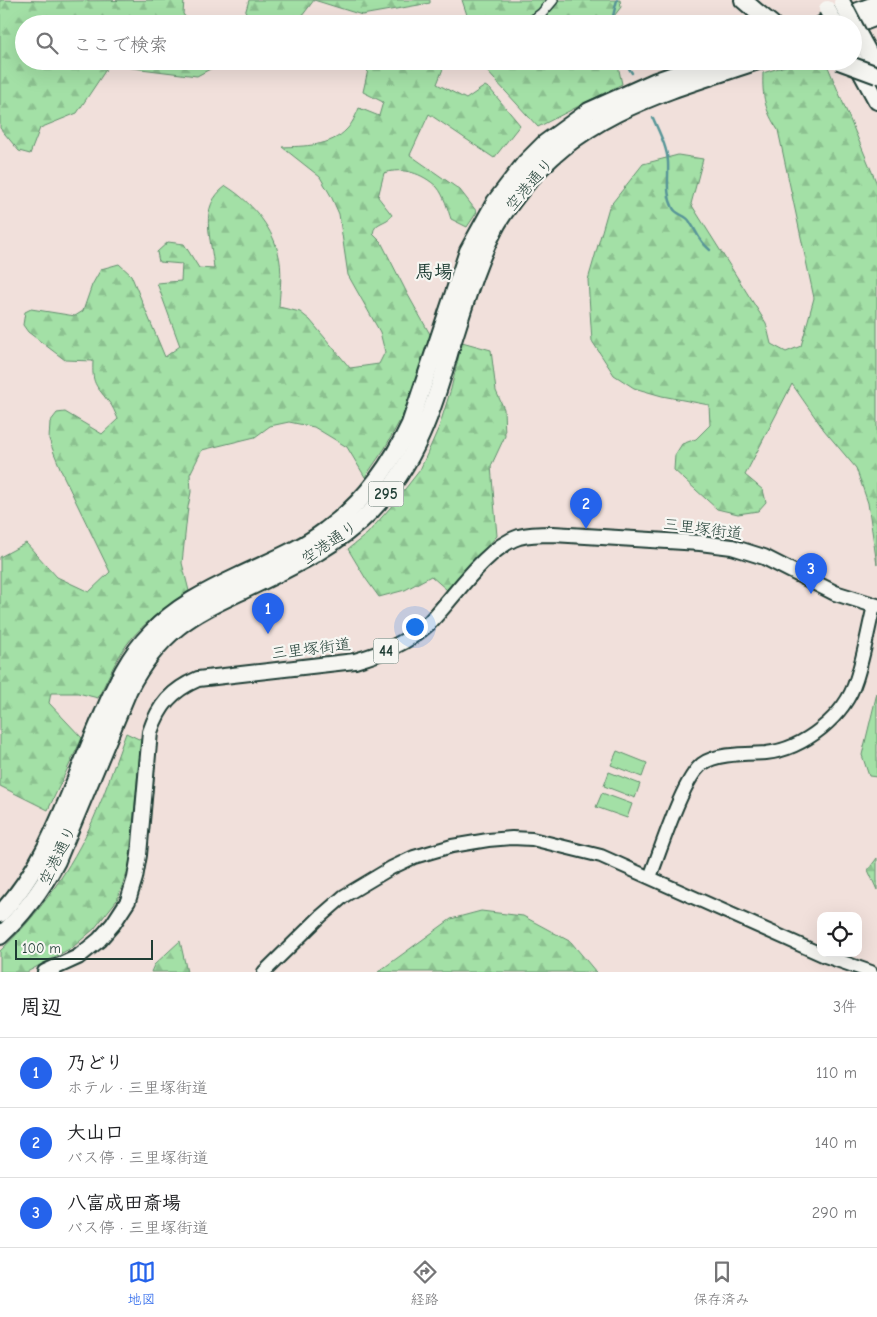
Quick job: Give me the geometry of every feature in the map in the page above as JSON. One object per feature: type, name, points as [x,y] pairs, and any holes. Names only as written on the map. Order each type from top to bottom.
[{"type":"highway","points":[[744,0],[761,15]]},
{"type":"highway","points":[[831,7],[877,4]]},
{"type":"highway","points":[[862,24],[877,17]]},
{"type":"highway","points":[[862,41],[877,68]]},
{"type":"highway","points":[[862,69],[877,75]]},
{"type":"highway","name":"空港通り","points":[[0,914],[22,889],[40,861],[112,693],[130,660],[150,633],[166,618],[189,602],[304,544],[326,530],[363,496],[384,470],[410,424],[468,251],[495,202],[525,163],[544,143],[589,111],[656,81],[688,70]]},
{"type":"highway","name":"空港通り","points":[[0,936],[20,916],[45,883],[57,861],[138,672],[163,641],[190,618],[330,546],[358,524],[404,470],[434,408],[470,286],[486,247],[506,208],[538,170],[574,138],[590,127],[655,96],[732,70]]},
{"type":"highway","points":[[860,70],[877,101]]},
{"type":"main road","name":"三里塚街道","points":[[46,972],[78,957],[99,940],[113,924],[128,901],[136,878],[139,855],[150,732],[154,719],[168,699],[179,688],[198,679],[355,661],[379,654],[405,642],[429,622],[491,554],[517,538],[531,534],[563,534],[700,543],[732,547],[764,557],[835,593],[876,606]]},
{"type":"street","points":[[539,15],[553,0]]},
{"type":"street","points":[[650,877],[687,783],[702,764],[724,756],[770,752],[787,748],[819,730],[834,716],[851,693],[856,680],[876,606]]},
{"type":"street","points":[[264,972],[320,916],[344,896],[367,881],[406,861],[452,846],[488,840],[532,839],[601,856],[825,956],[871,972]]},
{"type":"green space","points":[[0,0],[184,0],[184,15],[15,15],[15,70],[106,70],[77,113],[40,128],[30,154],[19,151],[0,128]]},
{"type":"green space","points":[[249,0],[314,0],[303,15],[245,15]]},
{"type":"green space","points":[[314,0],[430,0],[430,3],[362,15]]},
{"type":"green space","points":[[462,0],[620,0],[621,7],[615,15],[467,15]]},
{"type":"green space","points":[[149,70],[208,70],[197,76]]},
{"type":"green space","points":[[368,70],[442,70],[437,84],[466,99],[485,86],[490,89],[520,125],[494,158],[429,114],[410,155],[460,190],[477,212],[467,227],[451,219],[439,190],[425,178],[405,171],[384,173],[378,197],[392,215],[376,227],[373,234],[381,242],[431,336],[403,415],[385,448],[365,477],[347,447],[314,427],[289,422],[270,426],[255,437],[202,450],[190,474],[191,492],[182,563],[189,591],[157,614],[128,643],[98,698],[78,693],[51,693],[49,703],[82,738],[48,810],[0,786],[0,557],[26,543],[57,577],[89,592],[110,572],[63,475],[49,439],[50,422],[57,413],[65,412],[102,434],[118,419],[111,405],[95,383],[93,361],[65,360],[28,332],[23,325],[25,312],[31,309],[75,316],[83,311],[92,285],[101,269],[119,264],[131,275],[165,357],[180,346],[157,283],[181,281],[182,264],[159,262],[157,252],[168,242],[184,244],[199,268],[214,269],[208,224],[209,213],[217,194],[226,186],[258,214],[275,242],[281,279],[279,307],[300,312],[310,320],[350,368],[379,364],[385,352],[380,332],[348,275],[339,214],[331,196],[320,177],[282,147],[316,144],[333,139],[349,127],[359,108],[379,116],[383,102],[363,92]]},
{"type":"green space","points":[[486,70],[619,70],[622,84],[538,127]]},
{"type":"green space","points":[[773,70],[829,70],[877,184],[877,565],[868,503],[856,468],[824,430],[792,384],[745,475],[763,490],[766,502],[758,511],[738,514],[717,509],[674,470],[675,455],[682,444],[696,439],[710,425],[709,405],[662,396],[634,388],[614,375],[592,341],[588,280],[609,207],[643,164],[678,155],[703,159],[691,204],[766,323],[771,344],[786,352],[801,346],[814,298],[778,130],[767,110],[763,73]]},
{"type":"green space","points":[[462,342],[491,350],[496,391],[504,409],[505,436],[491,466],[497,536],[447,590],[431,576],[405,590],[379,597],[348,549],[367,534],[420,470],[439,427],[451,389]]},
{"type":"green space","points":[[877,693],[877,777],[869,776],[862,755]]},
{"type":"green space","points":[[126,733],[141,740],[129,867],[117,900],[94,929],[73,947],[27,972],[0,972],[0,951],[41,906],[75,856],[102,799]]},
{"type":"green space","points":[[617,751],[647,763],[642,777],[611,765]]},
{"type":"green space","points":[[609,772],[640,784],[635,798],[604,786]]},
{"type":"green space","points":[[602,793],[632,804],[627,818],[596,807]]},
{"type":"green space","points":[[877,858],[877,890],[868,870]]},
{"type":"green space","points":[[481,911],[523,916],[571,942],[596,972],[378,972],[451,919]]},
{"type":"green space","points":[[180,941],[187,972],[151,972],[154,965]]},
{"type":"waterway","points":[[613,15],[617,0]]},
{"type":"waterway","points":[[653,118],[666,151],[668,191],[674,210],[689,220],[701,240],[710,250]]},
{"type":"place","name":"大山口","points":[[586,529]]},
{"type":"place","name":"八富成田斎場","points":[[811,594]]},
{"type":"place","name":"乃どり","points":[[268,634]]},
{"type":"district","name":"馬場","points":[[434,271]]}]
